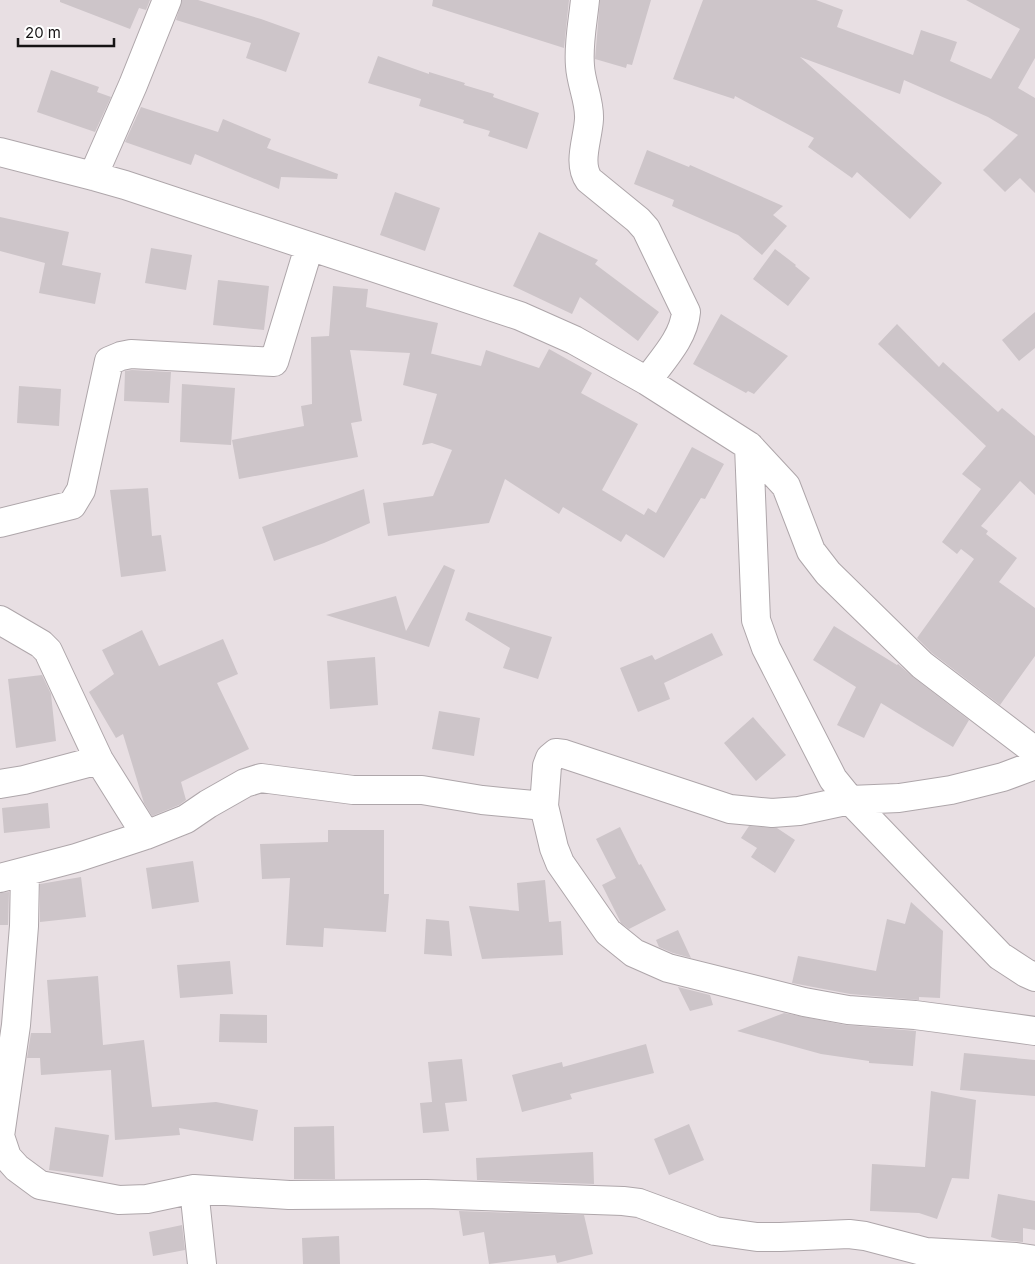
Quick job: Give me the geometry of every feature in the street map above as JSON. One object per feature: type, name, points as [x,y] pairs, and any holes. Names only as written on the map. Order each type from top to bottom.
[{"type":"street","points":[[93,176],[133,85],[167,0]]},
{"type":"street","points":[[585,0],[580,68],[589,120],[583,164],[584,172],[589,180],[638,220],[646,229],[686,312],[685,323],[680,335],[647,381]]},
{"type":"street","points":[[0,152],[93,176],[520,316],[574,340],[647,381],[749,446],[786,486],[811,551],[828,573],[922,666],[1035,751]]},
{"type":"street","points":[[0,523],[72,505],[78,498],[82,490],[109,361],[131,354],[274,362],[309,247]]},
{"type":"street","points":[[749,446],[756,620],[766,648],[833,779],[850,800],[1000,956],[1035,977]]},
{"type":"street","points":[[0,620],[40,644],[48,651],[99,760],[146,835]]},
{"type":"street","points":[[1035,765],[1003,777],[951,790],[899,798],[850,800],[799,811],[772,813],[730,809],[556,753],[550,758],[547,766],[544,806],[554,848],[560,863],[608,932],[634,953],[668,968],[804,1002],[848,1010],[915,1015],[1035,1031]]},
{"type":"street","points":[[0,784],[24,780],[99,760]]},
{"type":"street","points":[[544,806],[482,800],[422,790],[353,790],[261,778],[245,783],[186,819],[146,835],[12,875],[24,926],[16,1025],[3,1100],[0,1136],[7,1157],[17,1168],[40,1185],[120,1200],[147,1199],[194,1189],[289,1195],[426,1194],[623,1200],[639,1203],[715,1230],[757,1237],[780,1238],[849,1234],[865,1236],[926,1252],[944,1259],[1016,1257],[1035,1260]]},
{"type":"street","points":[[194,1189],[202,1264]]},
{"type":"building","points":[[60,0],[150,0],[146,10],[139,8],[130,29],[60,2]]},
{"type":"building","points":[[182,0],[198,0],[300,33],[286,72],[246,58],[251,43],[176,20]]},
{"type":"building","points":[[433,0],[569,0],[564,48],[432,6]]},
{"type":"building","points":[[600,0],[651,0],[632,65],[627,64],[626,68],[595,59]]},
{"type":"building","points":[[703,0],[816,0],[843,10],[837,27],[913,55],[921,30],[957,42],[950,61],[991,79],[1020,29],[966,0],[1035,0],[1035,58],[1018,88],[1035,98],[1035,193],[1020,178],[1005,192],[983,170],[1018,135],[988,117],[904,80],[900,94],[800,57],[942,183],[910,219],[857,172],[852,178],[808,147],[814,138],[735,96],[734,99],[673,79]]},
{"type":"building","points":[[378,56],[429,74],[429,72],[465,83],[464,85],[494,94],[493,97],[539,113],[527,149],[488,136],[490,131],[463,123],[464,120],[419,106],[421,99],[368,83]]},
{"type":"building","points":[[51,70],[99,87],[97,92],[111,97],[95,132],[37,112]]},
{"type":"building","points":[[141,107],[218,132],[223,119],[271,139],[267,148],[338,174],[337,179],[281,177],[279,189],[195,154],[191,165],[125,142]]},
{"type":"building","points":[[647,150],[689,167],[690,165],[783,206],[773,215],[787,226],[762,255],[738,235],[672,206],[674,200],[634,184]]},
{"type":"building","points":[[395,192],[440,208],[425,251],[380,235]]},
{"type":"building","points":[[0,217],[69,232],[62,265],[101,273],[95,304],[39,293],[45,263],[0,251]]},
{"type":"building","points":[[539,232],[598,260],[595,264],[659,312],[638,341],[580,297],[572,314],[513,286]]},
{"type":"building","points":[[151,248],[192,255],[186,290],[145,283]]},
{"type":"building","points":[[775,249],[810,278],[788,306],[753,279]]},
{"type":"building","points":[[218,280],[269,286],[264,330],[213,325]]},
{"type":"building","points":[[333,286],[368,289],[366,307],[438,323],[431,354],[481,366],[486,350],[539,368],[549,349],[592,373],[581,393],[638,424],[602,490],[644,515],[648,508],[656,513],[692,447],[724,464],[705,499],[701,498],[664,558],[626,534],[621,542],[563,507],[559,514],[505,479],[489,523],[388,536],[383,503],[433,496],[452,450],[432,443],[422,445],[437,394],[403,385],[410,353],[350,350],[362,421],[351,423],[358,457],[239,479],[232,440],[304,426],[301,406],[312,404],[311,337],[329,336]]},
{"type":"building","points":[[1035,312],[1035,348],[1019,361],[1002,340]]},
{"type":"building","points":[[721,314],[788,356],[754,394],[748,391],[746,393],[693,364]]},
{"type":"building","points":[[897,324],[939,367],[943,362],[998,412],[1002,408],[1035,436],[1035,495],[1020,481],[981,526],[988,531],[986,534],[1017,558],[999,582],[1035,608],[1035,656],[1000,705],[932,653],[917,638],[974,559],[961,549],[957,554],[942,542],[981,489],[962,474],[986,446],[878,344]]},
{"type":"building","points":[[125,371],[171,372],[169,403],[124,401]]},
{"type":"building","points":[[182,384],[235,388],[231,445],[180,442]]},
{"type":"building","points":[[19,386],[61,389],[59,426],[17,423]]},
{"type":"building","points":[[148,488],[152,536],[161,535],[166,571],[121,577],[110,490]]},
{"type":"building","points":[[364,489],[370,523],[324,543],[274,561],[262,527]]},
{"type":"building","points":[[444,565],[455,570],[429,647],[326,615],[396,596],[406,631]]},
{"type":"building","points":[[468,612],[552,637],[538,679],[503,668],[510,648],[465,620]]},
{"type":"building","points":[[834,626],[898,664],[969,720],[953,747],[881,703],[864,738],[837,725],[856,687],[813,660]]},
{"type":"building","points":[[142,630],[159,666],[223,639],[238,674],[217,683],[249,749],[181,782],[186,800],[179,805],[152,816],[144,803],[123,734],[116,738],[89,692],[114,674],[102,650]]},
{"type":"building","points":[[712,633],[723,655],[664,683],[670,699],[638,712],[620,668],[652,655],[655,660]]},
{"type":"building","points":[[375,657],[378,705],[330,709],[327,661]]},
{"type":"building","points":[[42,675],[51,694],[56,741],[16,748],[8,679]]},
{"type":"building","points":[[439,711],[480,718],[474,756],[432,749]]},
{"type":"building","points":[[753,717],[786,755],[756,781],[724,743]]},
{"type":"building","points":[[48,803],[50,828],[4,833],[2,808]]},
{"type":"building","points":[[749,826],[777,828],[795,840],[775,873],[751,857],[757,848],[741,838]]},
{"type":"building","points":[[620,827],[639,865],[641,864],[666,910],[629,929],[621,923],[602,885],[616,878],[596,839]]},
{"type":"building","points":[[328,830],[384,830],[384,894],[389,894],[386,932],[324,928],[323,947],[286,945],[290,878],[262,879],[260,844],[328,842]]},
{"type":"building","points":[[193,861],[199,902],[152,909],[146,868]]},
{"type":"building","points":[[81,877],[86,917],[40,922],[40,884]]},
{"type":"building","points":[[545,880],[549,922],[561,921],[563,955],[482,959],[469,906],[519,911],[517,883]]},
{"type":"building","points":[[9,892],[8,925],[0,925],[0,893]]},
{"type":"building","points":[[911,902],[943,931],[940,998],[919,997],[919,1000],[850,994],[792,983],[798,956],[876,971],[887,919],[905,924]]},
{"type":"building","points":[[426,919],[449,921],[452,956],[424,954]]},
{"type":"building","points":[[678,930],[691,958],[659,947],[656,940]]},
{"type":"building","points":[[230,961],[233,994],[180,998],[177,965]]},
{"type":"building","points":[[98,976],[103,1045],[144,1040],[152,1107],[216,1102],[258,1110],[253,1141],[179,1128],[180,1135],[115,1140],[111,1070],[41,1075],[40,1058],[27,1058],[31,1033],[51,1033],[47,980]]},
{"type":"building","points":[[678,987],[710,995],[713,1005],[690,1011]]},
{"type":"building","points":[[784,1013],[845,1025],[916,1031],[913,1066],[869,1063],[869,1061],[821,1054],[737,1031]]},
{"type":"building","points":[[220,1014],[267,1015],[267,1043],[219,1042]]},
{"type":"building","points":[[646,1044],[654,1073],[570,1094],[572,1099],[522,1112],[512,1075],[562,1062],[563,1067]]},
{"type":"building","points":[[964,1053],[1035,1060],[1035,1096],[960,1090]]},
{"type":"building","points":[[462,1059],[467,1101],[445,1103],[449,1131],[423,1133],[420,1103],[432,1102],[428,1062]]},
{"type":"building","points":[[931,1091],[976,1100],[969,1179],[952,1178],[937,1219],[919,1213],[870,1211],[872,1164],[925,1167]]},
{"type":"building","points":[[689,1124],[704,1160],[669,1175],[654,1139]]},
{"type":"building","points":[[334,1126],[335,1179],[294,1179],[294,1127]]},
{"type":"building","points":[[55,1127],[109,1135],[103,1177],[49,1170]]},
{"type":"building","points":[[593,1152],[594,1184],[477,1180],[476,1158]]},
{"type":"building","points":[[998,1194],[1035,1201],[1035,1230],[1023,1228],[1023,1242],[1000,1240],[991,1237]]},
{"type":"building","points":[[459,1211],[584,1215],[593,1254],[557,1263],[555,1255],[489,1264],[484,1232],[463,1236]]},
{"type":"building","points":[[182,1225],[185,1250],[153,1256],[149,1232]]},
{"type":"building","points":[[339,1236],[340,1264],[303,1264],[302,1238]]}]
